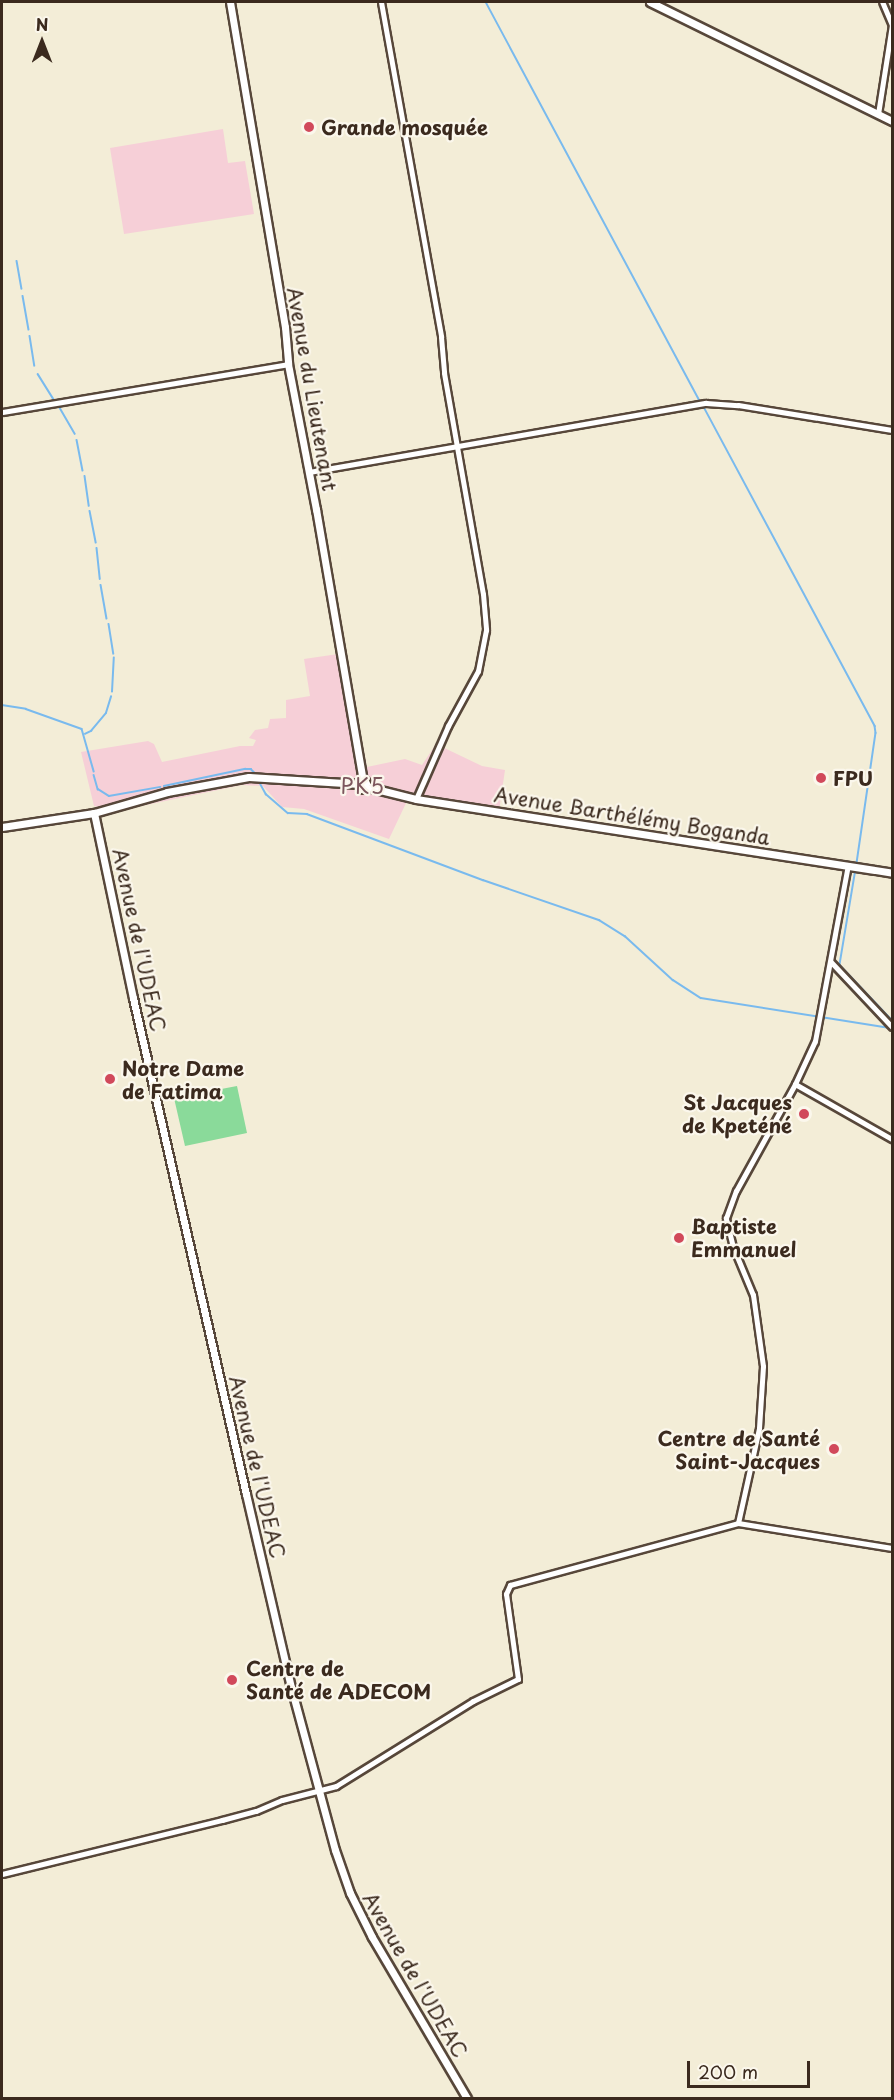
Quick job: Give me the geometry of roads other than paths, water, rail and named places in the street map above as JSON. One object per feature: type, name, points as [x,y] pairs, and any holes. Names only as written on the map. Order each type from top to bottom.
[{"type":"main road","name":"Avenue du Lieutenant","points":[[230,2],[285,327],[288,364],[364,784]]},
{"type":"main road","points":[[650,2],[892,122]]},
{"type":"main road","name":"Avenue Barthélémy Boganda","points":[[2,827],[94,813],[167,792],[249,777],[364,784],[416,799],[892,873]]},
{"type":"main road","name":"Avenue de I'UDEAC","points":[[94,813],[133,998],[243,1485],[291,1687],[319,1791],[350,1893],[372,1937],[467,2098]]},
{"type":"street","points":[[381,2],[483,594],[484,648],[478,671],[448,726],[416,799]]},
{"type":"street","points":[[878,114],[890,71],[892,25],[882,2]]},
{"type":"street","points":[[2,412],[288,364]]},
{"type":"street","points":[[309,472],[706,403],[738,405],[892,430]]},
{"type":"street","points":[[738,1524],[759,1428],[763,1366],[753,1295],[733,1247],[726,1218],[736,1191],[795,1084],[815,1041],[854,866]]},
{"type":"street","points":[[831,962],[891,1025]]},
{"type":"street","points":[[795,1084],[892,1139]]},
{"type":"street","points":[[2,1874],[222,1820],[256,1811],[282,1800],[336,1786],[473,1701],[518,1679],[506,1594],[510,1584],[738,1524],[892,1548]]},
{"type":"waterway","points":[[486,2],[701,403]]},
{"type":"waterway","points":[[17,261],[22,289]]},
{"type":"waterway","points":[[23,296],[29,329]]},
{"type":"waterway","points":[[30,336],[35,366]]},
{"type":"waterway","points":[[38,374],[54,400]]},
{"type":"waterway","points":[[59,406],[75,434]]},
{"type":"waterway","points":[[704,407],[875,726],[876,733],[857,864]]},
{"type":"waterway","points":[[77,440],[83,470]]},
{"type":"waterway","points":[[85,476],[89,506]]},
{"type":"waterway","points":[[90,511],[96,542]]},
{"type":"waterway","points":[[97,548],[100,579]]},
{"type":"waterway","points":[[101,585],[107,618]]},
{"type":"waterway","points":[[109,624],[114,654]]},
{"type":"waterway","points":[[112,692],[114,658]]},
{"type":"waterway","points":[[85,734],[91,731],[106,713],[111,697]]},
{"type":"waterway","points":[[2,705],[26,709],[82,729],[94,771]]},
{"type":"waterway","points":[[164,786],[245,769],[251,769],[255,773]]},
{"type":"waterway","points":[[94,775],[98,789],[109,796],[160,787]]},
{"type":"waterway","points":[[260,783],[266,794],[288,813],[307,814],[483,880],[599,920],[625,936],[673,980],[701,998],[890,1028]]},
{"type":"waterway","points":[[856,869],[840,965],[892,1020]]},
{"type":"place","name":"Grande mosquée","points":[[309,127]]},
{"type":"place","name":"FPU","points":[[821,778]]},
{"type":"place","name":"Notre Dame de Fatima","points":[[110,1079]]},
{"type":"place","name":"St Jacques de Kpeténé","points":[[804,1114]]},
{"type":"place","name":"Baptiste Emmanuel","points":[[679,1238]]},
{"type":"place","name":"Centre de Santé Saint-Jacques","points":[[834,1449]]},
{"type":"place","name":"Centre de Santé de ADECOM","points":[[232,1680]]},
{"type":"district","name":"PK5","points":[[363,785]]}]
